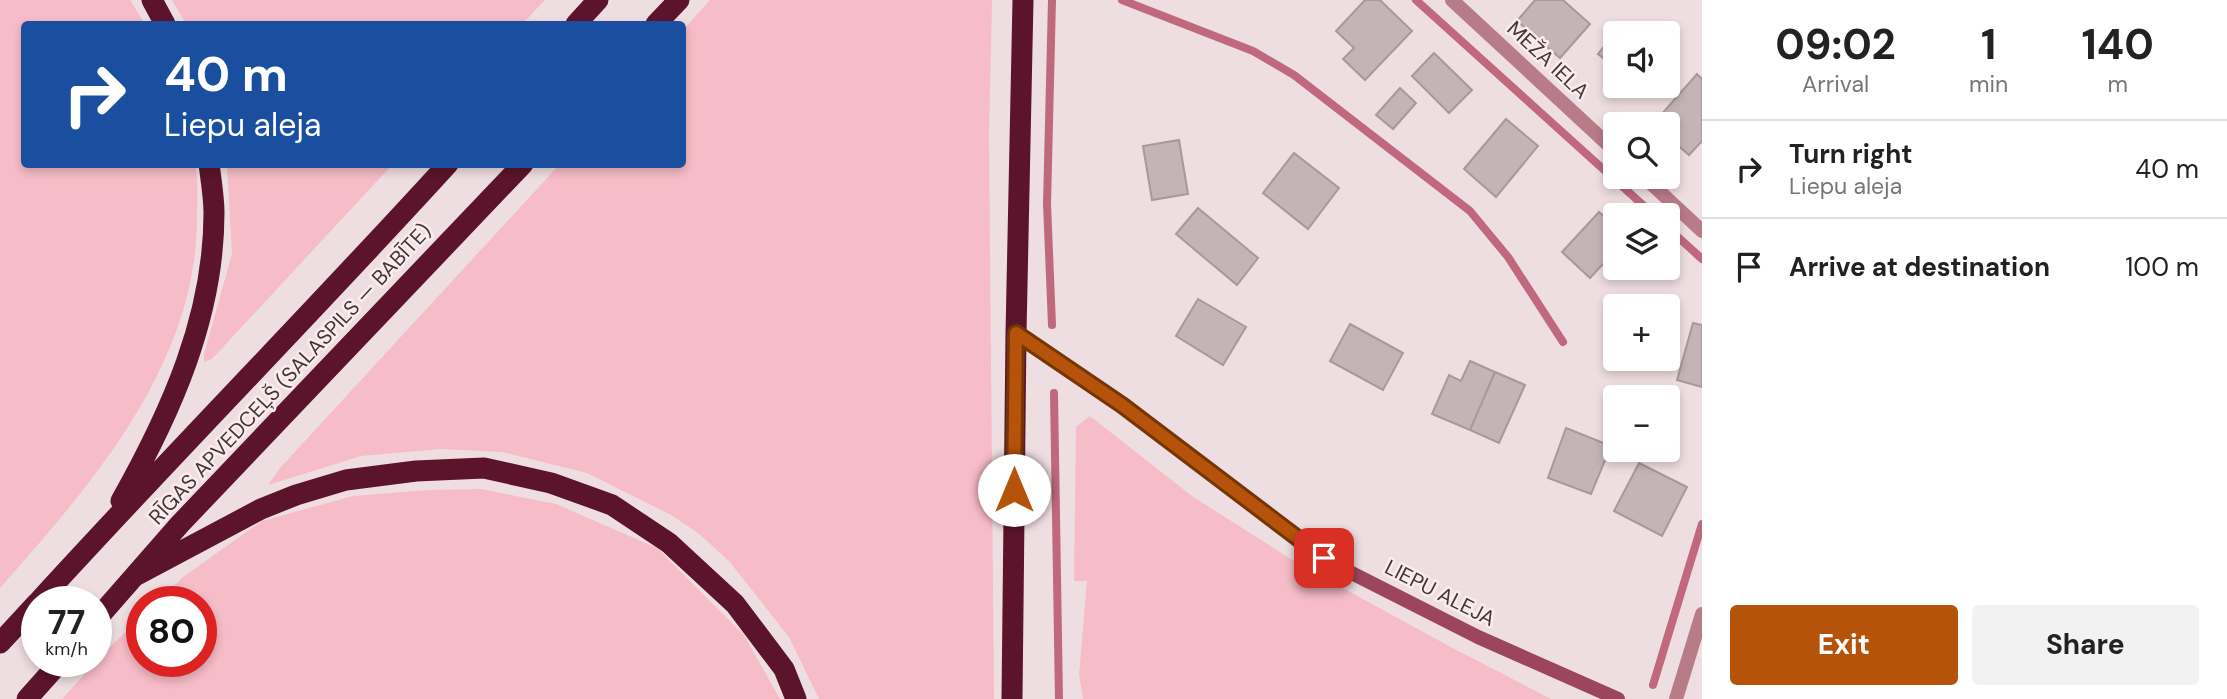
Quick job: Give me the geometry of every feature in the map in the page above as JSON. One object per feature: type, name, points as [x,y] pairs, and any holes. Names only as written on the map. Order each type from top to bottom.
[{"type":"highway","points":[[152,0],[163,21]]},
{"type":"highway","points":[[579,21],[598,0]]},
{"type":"highway","points":[[659,21],[679,0]]},
{"type":"highway","points":[[1012,699],[1023,0]]},
{"type":"highway","points":[[107,527],[148,452],[183,375],[198,328],[211,258],[214,212],[209,168]]},
{"type":"highway","name":"RĪGAS APVEDCEĻŠ (SALASPILS — BABĪTE)","points":[[53,586],[444,168]]},
{"type":"highway","name":"RĪGAS APVEDCEĻŠ (SALASPILS — BABĪTE)","points":[[112,602],[180,524],[519,168]]},
{"type":"highway","points":[[135,576],[261,509],[296,495],[346,480],[416,471],[484,468],[551,483],[612,505],[669,543],[735,604],[783,670],[796,699]]},
{"type":"highway","name":"RĪGAS APVEDCEĻŠ (SALASPILS — BABĪTE)","points":[[0,643],[21,620]]},
{"type":"highway","points":[[27,699],[47,677]]},
{"type":"street","name":"MEŽA IELA","points":[[1452,0],[1603,140]]},
{"type":"street","points":[[1657,189],[1702,231]]},
{"type":"street","name":"LIEPU ALEJA","points":[[1016,333],[1122,405],[1324,558],[1478,637],[1618,699]]},
{"type":"street","points":[[1676,699],[1702,614]]},
{"type":"shaded area","points":[[0,0],[130,0],[143,21],[21,21],[21,168],[196,168],[197,217],[192,271],[179,323],[159,372],[133,419],[70,507],[0,588]]},
{"type":"shaded area","points":[[172,0],[545,0],[525,21],[184,21]]},
{"type":"shaded area","points":[[710,0],[992,0],[989,135],[994,699],[819,699],[789,637],[729,561],[698,533],[671,515],[587,473],[502,452],[441,449],[361,456],[268,485],[280,468],[556,168],[686,168],[686,27]]},
{"type":"shaded area","points":[[227,168],[389,168],[212,359],[204,362],[232,254]]},
{"type":"shaded area","points":[[1090,416],[1192,496],[1297,563],[1551,699],[1083,699],[1079,675],[1087,581],[1074,581],[1076,427]]},
{"type":"shaded area","points":[[481,489],[556,504],[657,548],[744,635],[780,699],[62,699],[82,677],[112,677],[112,645],[126,632],[126,677],[217,677],[217,586],[174,586],[183,577],[262,521],[353,496]]},
{"type":"building","points":[[1365,0],[1380,0],[1412,31],[1365,80],[1343,59],[1354,48],[1336,31]]},
{"type":"building","points":[[1535,0],[1563,0],[1590,24],[1560,58],[1517,21]]},
{"type":"building","points":[[1434,53],[1472,90],[1449,113],[1412,76]]},
{"type":"building","points":[[1697,74],[1702,79],[1702,141],[1689,155],[1680,147],[1680,112],[1664,112],[1676,98],[1680,98],[1680,93]]},
{"type":"building","points":[[1400,88],[1416,103],[1393,129],[1376,115]]},
{"type":"building","points":[[1506,119],[1538,146],[1496,197],[1464,169]]},
{"type":"building","points":[[1179,140],[1188,194],[1152,200],[1143,146]]},
{"type":"building","points":[[1294,153],[1339,188],[1308,229],[1263,193]]},
{"type":"building","points":[[1198,208],[1258,258],[1237,285],[1176,234]]},
{"type":"building","points":[[1599,212],[1603,216],[1603,264],[1590,278],[1562,252]]},
{"type":"building","points":[[1198,299],[1246,327],[1223,365],[1176,336]]},
{"type":"building","points":[[1693,323],[1702,325],[1702,387],[1677,380]]},
{"type":"building","points":[[1350,324],[1403,353],[1383,390],[1330,361]]},
{"type":"building","points":[[1470,361],[1495,372],[1470,430],[1432,414],[1449,375],[1461,381]]},
{"type":"building","points":[[1495,372],[1525,385],[1499,443],[1470,430]]},
{"type":"building","points":[[1566,428],[1603,443],[1604,462],[1591,494],[1548,478]]},
{"type":"building","points":[[1639,463],[1687,487],[1662,536],[1614,511]]},
{"type":"waterway","points":[[1052,0],[1047,204],[1052,325]]},
{"type":"waterway","points":[[1122,0],[1253,51],[1294,75],[1470,211],[1508,257],[1563,342]]},
{"type":"waterway","points":[[1416,0],[1641,203]]},
{"type":"waterway","points":[[1680,239],[1702,259]]},
{"type":"waterway","points":[[1054,393],[1059,699]]},
{"type":"waterway","points":[[1653,685],[1702,524]]},
{"type":"route","points":[[1014,490],[1016,333],[1122,405],[1324,558]]}]
